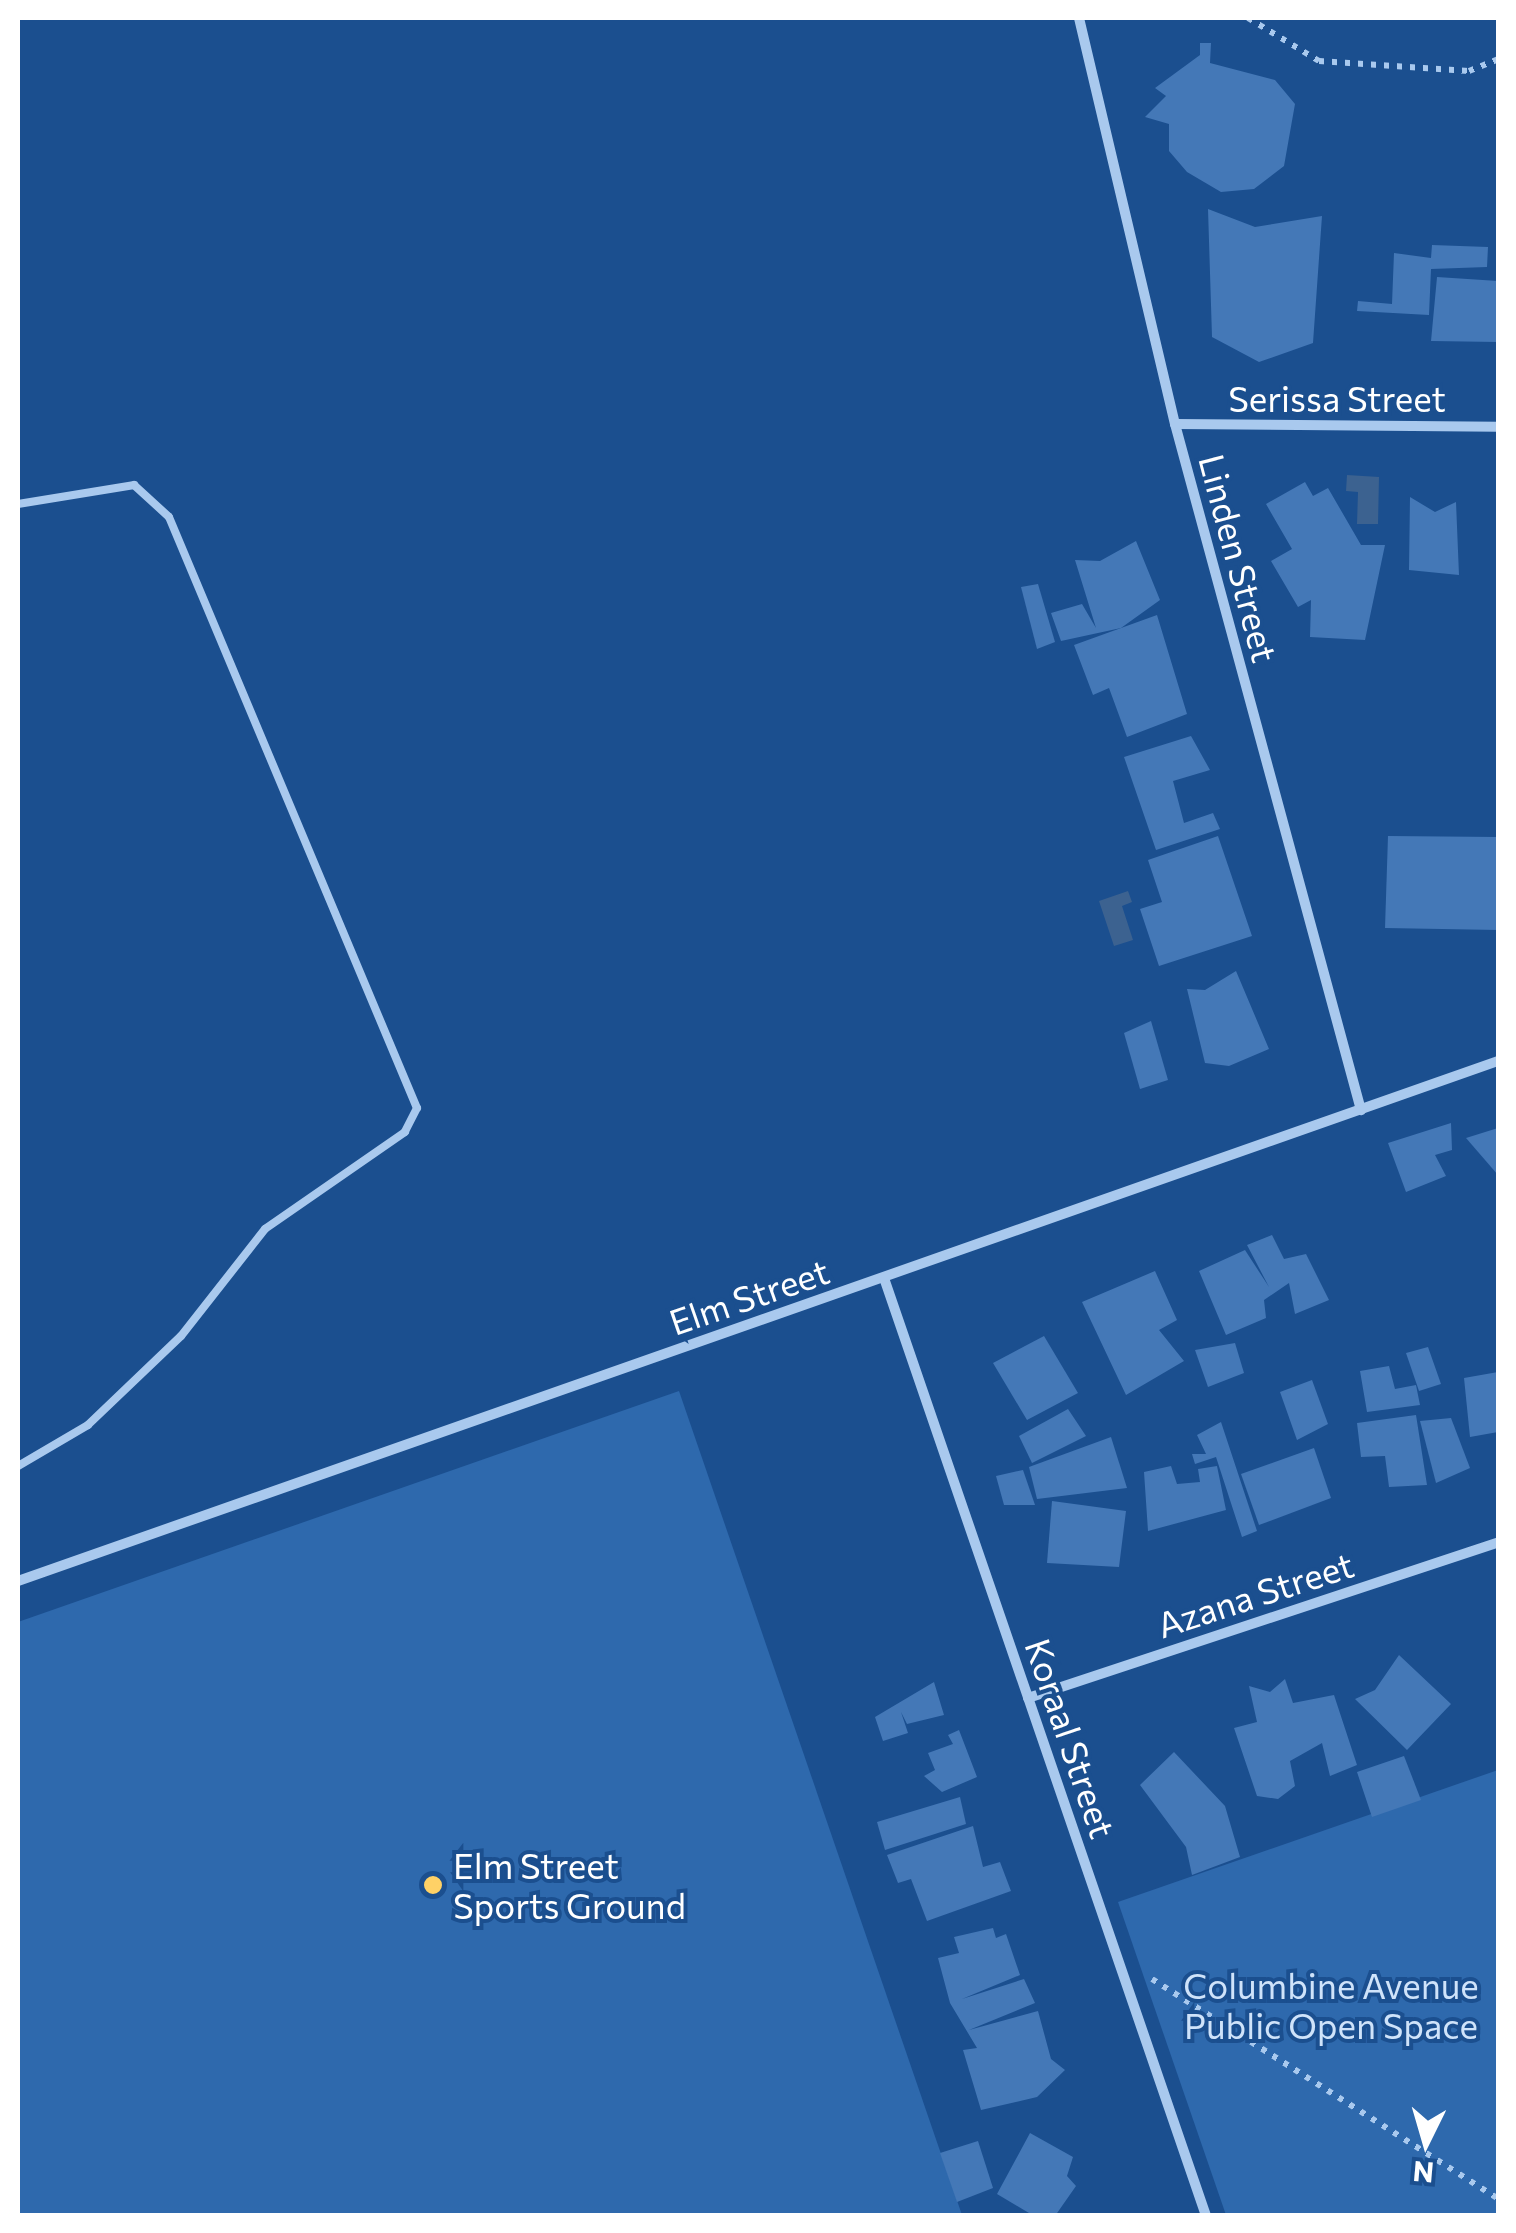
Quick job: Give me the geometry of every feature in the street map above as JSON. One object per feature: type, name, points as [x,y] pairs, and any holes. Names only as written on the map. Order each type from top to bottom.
[{"type":"street","name":"Linden Street","points":[[1079,18],[1174,424],[1361,1110]]},
{"type":"street","name":"Serissa Street","points":[[1174,424],[1498,427]]},
{"type":"street","name":"Elm Street","points":[[18,1580],[1498,1061]]},
{"type":"street","name":"Koraal Street","points":[[884,1278],[1206,2216]]},
{"type":"street","name":"Azana Street","points":[[1028,1698],[1498,1543]]},
{"type":"lane","points":[[18,504],[134,485],[169,516],[416,1108],[405,1132],[265,1228],[182,1336],[88,1425],[18,1466]]},
{"type":"path","points":[[1248,18],[1319,61],[1469,71],[1498,59]]},
{"type":"path","points":[[1117,1957],[1498,2200]]},
{"type":"green space","name":"Elm Street Sports Ground","points":[[679,1391],[962,2215],[18,2215],[18,1622]]},
{"type":"green space","name":"Columbine Avenue Public Open Space","points":[[1498,1770],[1498,2215],[1226,2215],[1118,1902]]},
{"type":"shaded area","points":[[1347,475],[1379,477],[1378,524],[1357,524],[1358,492],[1346,491]]},
{"type":"shaded area","points":[[1128,891],[1132,902],[1122,906],[1133,940],[1114,946],[1099,901]]},
{"type":"building","points":[[1200,43],[1211,43],[1210,63],[1275,80],[1295,104],[1284,166],[1254,189],[1221,192],[1187,172],[1169,151],[1169,124],[1145,117],[1166,96],[1155,88],[1200,55]]},
{"type":"building","points":[[1208,209],[1255,227],[1322,216],[1313,343],[1259,362],[1212,337]]},
{"type":"building","points":[[1432,245],[1488,247],[1487,267],[1431,269],[1429,315],[1357,311],[1358,301],[1392,304],[1394,253],[1431,258]]},
{"type":"building","points":[[1437,277],[1498,281],[1498,342],[1431,341]]},
{"type":"building","points":[[1305,482],[1313,496],[1328,488],[1361,545],[1385,545],[1365,640],[1310,637],[1311,600],[1298,607],[1271,561],[1292,549],[1266,504]]},
{"type":"building","points":[[1410,497],[1435,512],[1456,502],[1459,575],[1409,570]]},
{"type":"building","points":[[1136,541],[1160,600],[1121,628],[1061,641],[1051,613],[1082,604],[1096,628],[1075,560],[1100,561]]},
{"type":"building","points":[[1038,584],[1055,642],[1037,649],[1021,587]]},
{"type":"building","points":[[1157,615],[1187,714],[1127,737],[1109,688],[1093,695],[1074,645]]},
{"type":"building","points":[[1191,736],[1210,770],[1173,781],[1184,823],[1213,813],[1220,829],[1156,850],[1124,757]]},
{"type":"building","points":[[1218,836],[1252,936],[1159,966],[1140,909],[1162,902],[1148,860]]},
{"type":"building","points":[[1388,836],[1498,837],[1498,930],[1385,928]]},
{"type":"building","points":[[1236,971],[1269,1049],[1229,1066],[1205,1063],[1187,989],[1205,990]]},
{"type":"building","points":[[1151,1021],[1168,1080],[1140,1089],[1124,1033]]},
{"type":"building","points":[[1451,1123],[1452,1150],[1435,1155],[1446,1176],[1406,1192],[1388,1143]]},
{"type":"building","points":[[1498,1128],[1498,1175],[1466,1138]]},
{"type":"building","points":[[1272,1235],[1284,1259],[1306,1254],[1329,1300],[1295,1314],[1289,1283],[1264,1300],[1266,1318],[1226,1335],[1199,1271],[1245,1250],[1269,1287],[1247,1245]]},
{"type":"building","points":[[1155,1271],[1177,1320],[1159,1330],[1184,1361],[1126,1395],[1082,1302]]},
{"type":"building","points":[[1044,1336],[1078,1393],[1027,1420],[993,1363]]},
{"type":"building","points":[[1235,1343],[1244,1373],[1208,1387],[1195,1350]]},
{"type":"building","points":[[1428,1347],[1441,1384],[1419,1391],[1406,1353]]},
{"type":"building","points":[[1389,1366],[1395,1389],[1416,1385],[1420,1405],[1367,1412],[1360,1371]]},
{"type":"building","points":[[1498,1372],[1498,1432],[1470,1437],[1464,1378]]},
{"type":"building","points":[[1312,1380],[1328,1424],[1297,1440],[1280,1392]]},
{"type":"building","points":[[1068,1409],[1086,1436],[1032,1463],[1019,1436]]},
{"type":"building","points":[[1416,1415],[1427,1485],[1389,1487],[1385,1456],[1361,1457],[1357,1423]]},
{"type":"building","points":[[1451,1418],[1470,1468],[1436,1483],[1420,1421]]},
{"type":"building","points":[[1221,1422],[1257,1531],[1242,1537],[1216,1457],[1195,1464],[1192,1454],[1206,1454],[1197,1435]]},
{"type":"building","points":[[1111,1437],[1127,1488],[1037,1499],[1029,1467]]},
{"type":"building","points":[[1314,1448],[1331,1498],[1259,1525],[1241,1474]]},
{"type":"building","points":[[1171,1466],[1177,1484],[1200,1482],[1198,1469],[1217,1466],[1226,1510],[1148,1531],[1144,1472]]},
{"type":"building","points":[[1023,1470],[1035,1505],[1004,1505],[996,1476]]},
{"type":"building","points":[[1052,1501],[1126,1511],[1119,1567],[1047,1563]]},
{"type":"building","points":[[1399,1655],[1451,1704],[1407,1750],[1355,1699],[1375,1690]]},
{"type":"building","points":[[1285,1679],[1293,1703],[1334,1695],[1357,1765],[1330,1776],[1322,1743],[1290,1761],[1295,1786],[1278,1799],[1257,1796],[1234,1728],[1257,1722],[1249,1686],[1270,1692]]},
{"type":"building","points":[[934,1682],[944,1715],[907,1724],[901,1712],[908,1733],[883,1741],[875,1717]]},
{"type":"building","points":[[959,1730],[977,1777],[942,1792],[924,1776],[935,1770],[928,1753],[953,1744],[948,1735]]},
{"type":"building","points":[[1174,1752],[1225,1806],[1240,1857],[1192,1875],[1186,1847],[1140,1785]]},
{"type":"building","points":[[1404,1756],[1421,1800],[1372,1817],[1357,1772]]},
{"type":"building","points":[[960,1797],[966,1824],[885,1850],[877,1822]]},
{"type":"building","points":[[973,1826],[983,1867],[1000,1862],[1011,1891],[927,1921],[911,1879],[898,1883],[887,1855]]},
{"type":"building","points":[[993,1928],[996,1938],[1006,1934],[1020,1975],[962,1999],[1024,1979],[1035,2003],[969,2030],[1038,2011],[1051,2059],[1065,2070],[1037,2097],[981,2110],[963,2050],[977,2048],[950,2003],[938,1958],[959,1953],[954,1937]]},
{"type":"building","points":[[1030,2133],[1073,2157],[1067,2176],[1076,2186],[1055,2216],[1034,2216],[997,2194]]},
{"type":"building","points":[[978,2141],[993,2188],[957,2202],[940,2153]]},
{"type":"place","name":"Elm Street Sports Ground","points":[[433,1885]]}]
